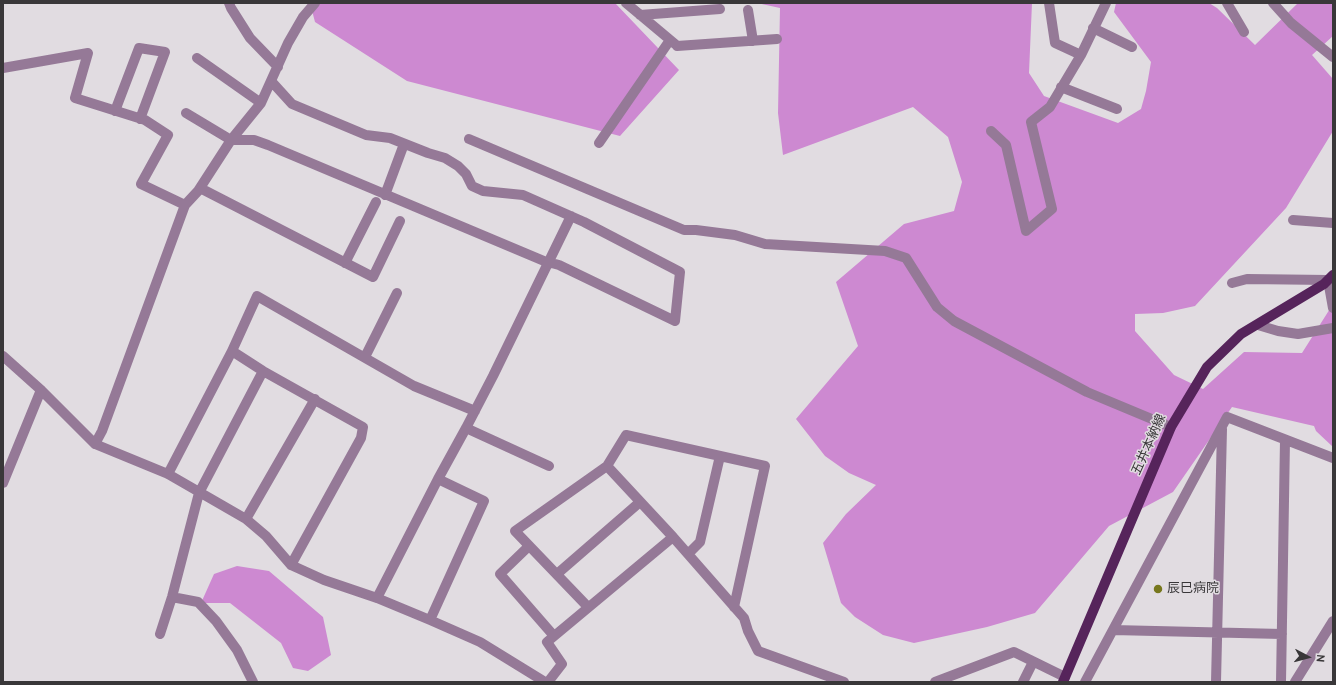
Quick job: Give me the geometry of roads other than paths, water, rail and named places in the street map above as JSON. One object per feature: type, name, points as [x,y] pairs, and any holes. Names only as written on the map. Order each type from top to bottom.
[{"type":"main road","name":"五井本納線","points":[[1064,680],[1171,427],[1207,367],[1241,334],[1324,284],[1331,278]]},
{"type":"street","points":[[229,3],[250,38],[278,67]]},
{"type":"street","points":[[95,444],[102,431],[185,205],[200,188],[231,140],[261,103],[272,82],[288,43],[304,17],[315,3]]},
{"type":"street","points":[[626,3],[677,46],[777,39]]},
{"type":"street","points":[[1050,3],[1055,42],[1081,55]]},
{"type":"street","points":[[992,130],[1006,145],[1026,231],[1052,209],[1031,122],[1050,107],[1081,55],[1106,3]]},
{"type":"street","points":[[1227,3],[1244,32]]},
{"type":"street","points":[[1273,3],[1291,23],[1333,58]]},
{"type":"street","points":[[640,15],[691,7],[720,9]]},
{"type":"street","points":[[748,10],[753,41]]},
{"type":"street","points":[[1093,28],[1132,47]]},
{"type":"street","points":[[599,143],[677,46]]},
{"type":"street","points":[[115,111],[139,48],[165,52],[140,119]]},
{"type":"street","points":[[3,68],[88,53],[75,98],[146,120],[168,135],[141,184],[185,205]]},
{"type":"street","points":[[197,58],[261,103]]},
{"type":"street","points":[[186,113],[231,140],[254,140],[548,262],[559,265],[675,321],[680,272],[571,216],[522,195],[483,191],[472,186],[466,174],[458,166],[445,158],[390,138],[366,136],[292,104],[272,82]]},
{"type":"street","points":[[1061,87],[1118,109]]},
{"type":"street","points":[[470,139],[684,230],[735,235],[765,244],[885,250],[906,258],[937,307],[954,321],[1087,392],[1171,427]]},
{"type":"street","points":[[385,195],[404,144]]},
{"type":"street","points":[[200,188],[373,277],[400,221]]},
{"type":"street","points":[[345,263],[376,202]]},
{"type":"street","points":[[377,598],[438,479],[475,411],[571,216]]},
{"type":"street","points":[[1293,220],[1333,222]]},
{"type":"street","points":[[1232,283],[1247,279],[1331,278],[1333,308]]},
{"type":"street","points":[[365,357],[397,293]]},
{"type":"street","points":[[168,474],[232,351],[257,296],[414,386],[475,411]]},
{"type":"street","points":[[1258,325],[1278,331],[1298,334],[1333,328]]},
{"type":"street","points":[[232,351],[263,372],[315,399],[363,427],[361,438],[292,565]]},
{"type":"street","points":[[3,356],[41,390],[95,444],[168,474],[246,519],[266,536],[292,565],[324,580],[377,598],[480,642],[545,682]]},
{"type":"street","points":[[160,634],[172,597],[199,493],[263,372]]},
{"type":"street","points":[[3,483],[41,390]]},
{"type":"street","points":[[246,519],[315,399]]},
{"type":"street","points":[[1085,682],[1227,417],[1333,458]]},
{"type":"street","points":[[1216,682],[1222,427]]},
{"type":"street","points":[[466,428],[549,466]]},
{"type":"street","points":[[588,608],[515,531],[607,466],[626,435],[765,466],[734,607]]},
{"type":"street","points":[[1282,682],[1285,440]]},
{"type":"street","points":[[688,554],[700,542],[720,456]]},
{"type":"street","points":[[607,466],[673,537],[744,618],[748,631],[758,651],[844,682]]},
{"type":"street","points":[[430,620],[484,501],[438,479]]},
{"type":"street","points":[[557,574],[640,502]]},
{"type":"street","points":[[548,682],[562,664],[547,642],[673,537]]},
{"type":"street","points":[[529,546],[500,574],[554,636]]},
{"type":"street","points":[[172,597],[198,602],[216,621],[237,650],[253,682]]},
{"type":"street","points":[[1295,682],[1333,622]]},
{"type":"street","points":[[1113,630],[1282,634]]},
{"type":"street","points":[[935,682],[1014,652],[1064,680]]},
{"type":"street","points":[[1023,682],[1033,662]]},
{"type":"place","name":"辰巳病院","points":[[1158,589]]}]
